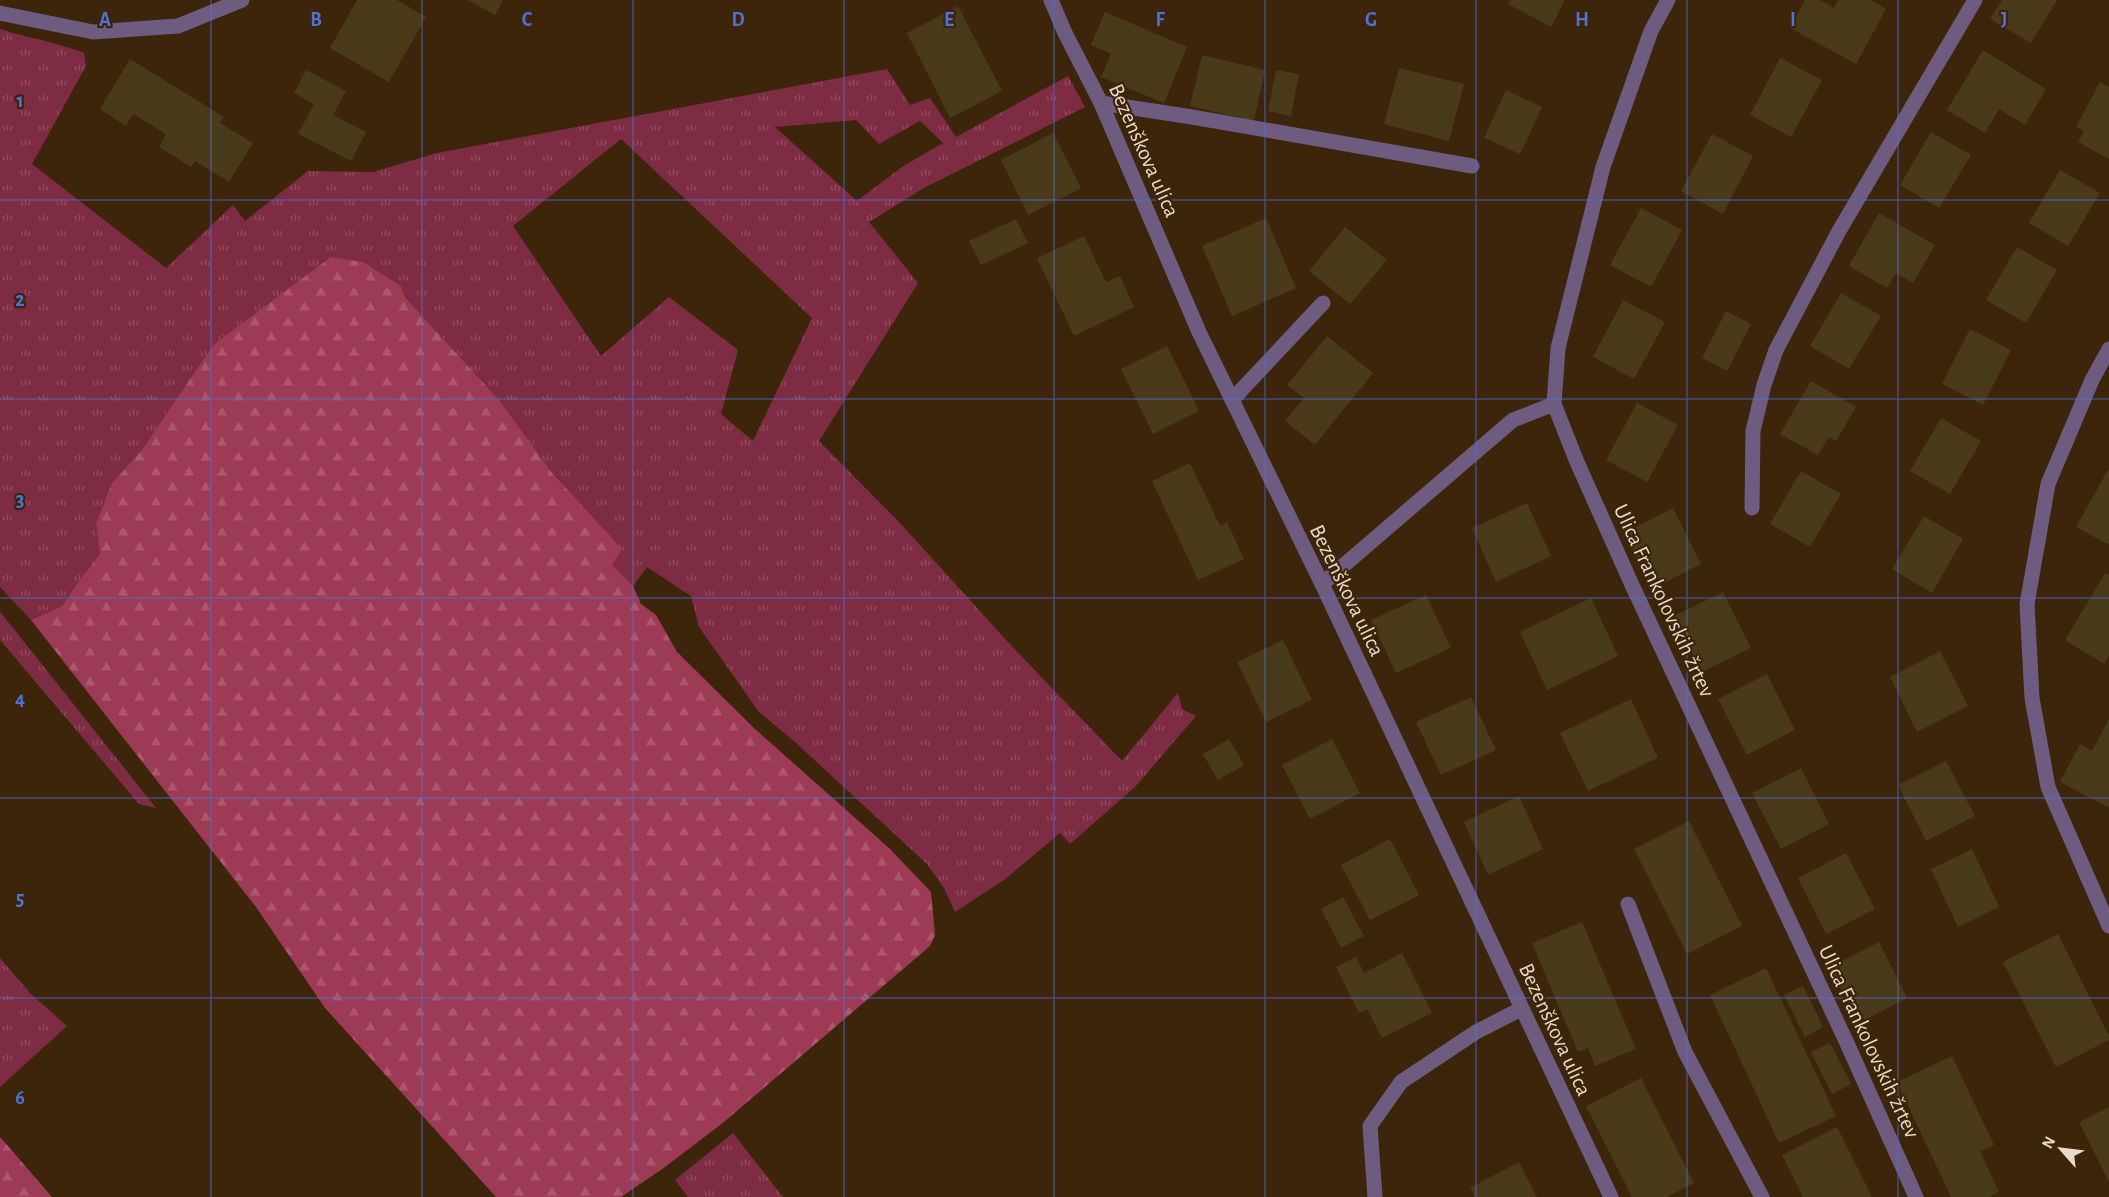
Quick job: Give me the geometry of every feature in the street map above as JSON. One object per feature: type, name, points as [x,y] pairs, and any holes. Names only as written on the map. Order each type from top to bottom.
[{"type":"street","points":[[0,13],[93,32],[178,26],[242,0]]},
{"type":"street","name":"Bezenškova ulica","points":[[1051,0],[1065,33],[1101,103],[1199,332],[1322,584],[1611,1197]]},
{"type":"street","name":"Ulica Frankolovskih žrtev","points":[[1668,0],[1651,31],[1603,167],[1558,348],[1554,404],[1632,585],[1846,1041],[1916,1197]]},
{"type":"street","points":[[1752,508],[1753,430],[1764,385],[1776,350],[1839,231],[1976,0]]},
{"type":"street","points":[[1101,103],[1472,166]]},
{"type":"street","points":[[1232,400],[1323,303]]},
{"type":"street","points":[[2109,349],[2092,380],[2048,484],[2027,604],[2032,698],[2048,787],[2109,926]]},
{"type":"street","points":[[1322,584],[1512,420],[1554,404]]},
{"type":"street","points":[[1628,904],[1685,1052],[1762,1197]]},
{"type":"street","points":[[1375,1197],[1371,1126],[1401,1082],[1476,1032],[1521,1009]]},
{"type":"green space","points":[[0,29],[84,53],[86,66],[32,164],[166,268],[233,205],[245,221],[308,171],[373,172],[437,153],[887,69],[910,105],[930,98],[956,137],[1068,76],[1085,107],[924,188],[869,222],[918,283],[819,441],[901,524],[1007,641],[1122,761],[1178,693],[1182,709],[1196,716],[1135,787],[1070,844],[1060,833],[1004,880],[955,912],[944,888],[927,864],[795,742],[759,712],[699,627],[691,596],[647,567],[633,586],[612,565],[553,474],[499,400],[405,297],[401,286],[332,257],[214,344],[141,451],[112,483],[96,523],[100,554],[62,606],[31,620],[0,587]],"holes":[[[856,120],[879,144],[920,121],[943,143],[902,167],[857,201],[775,127]],[[621,139],[812,318],[753,441],[721,414],[738,350],[669,297],[601,356],[513,226]]]},
{"type":"green space","points":[[331,257],[363,262],[401,286],[405,297],[499,400],[553,474],[622,549],[612,565],[633,586],[641,604],[656,615],[677,652],[755,729],[889,848],[931,892],[935,935],[930,946],[724,1122],[621,1197],[496,1197],[325,1008],[256,907],[31,620],[62,606],[100,554],[96,523],[112,483],[141,451],[214,344]]},
{"type":"green space","points":[[0,612],[156,808],[139,804],[0,640]]},
{"type":"green space","points":[[0,958],[31,994],[67,1026],[0,1087]]},
{"type":"green space","points":[[733,1133],[783,1197],[688,1197],[675,1180]]},
{"type":"green space","points":[[1,1138],[52,1197],[0,1197]]},
{"type":"building","points":[[357,0],[397,0],[426,17],[389,82],[330,48]]},
{"type":"building","points":[[468,0],[503,0],[495,15]]},
{"type":"building","points":[[1510,0],[1565,0],[1551,27],[1508,4]]},
{"type":"building","points":[[1805,0],[1820,0],[1834,8],[1838,0],[1871,0],[1886,9],[1856,64],[1790,28]]},
{"type":"building","points":[[2002,0],[2057,0],[2031,43],[1990,19]]},
{"type":"building","points":[[958,6],[1002,91],[950,118],[907,33]]},
{"type":"building","points":[[1105,12],[1187,47],[1164,103],[1101,77],[1111,54],[1091,45]]},
{"type":"building","points":[[1983,50],[2046,89],[2025,125],[1999,109],[1985,133],[1947,110]]},
{"type":"building","points":[[1202,55],[1265,70],[1254,121],[1190,106]]},
{"type":"building","points":[[1780,58],[1822,80],[1791,137],[1750,115]]},
{"type":"building","points":[[130,59],[224,117],[220,123],[253,143],[229,182],[195,161],[191,167],[159,147],[166,134],[133,114],[126,126],[100,109]]},
{"type":"building","points":[[1399,68],[1464,84],[1449,141],[1384,124]]},
{"type":"building","points":[[306,70],[346,91],[333,115],[366,132],[351,161],[298,134],[314,104],[294,93]]},
{"type":"building","points":[[1276,70],[1299,74],[1291,116],[1268,111]]},
{"type":"building","points":[[2100,82],[2109,87],[2109,159],[2078,142],[2084,131],[2076,127]]},
{"type":"building","points":[[1506,90],[1542,107],[1520,154],[1484,138]]},
{"type":"building","points":[[1931,132],[1971,155],[1939,208],[1900,185]]},
{"type":"building","points":[[1053,133],[1081,188],[1028,215],[1001,160]]},
{"type":"building","points":[[1712,134],[1753,156],[1723,214],[1681,191]]},
{"type":"building","points":[[2060,170],[2100,193],[2068,246],[2029,223]]},
{"type":"building","points":[[1641,208],[1682,230],[1651,287],[1610,265]]},
{"type":"building","points":[[1879,213],[1935,245],[1913,283],[1896,273],[1887,288],[1849,266]]},
{"type":"building","points":[[1266,218],[1296,288],[1232,316],[1202,246]]},
{"type":"building","points":[[1016,219],[1028,243],[981,265],[969,241]]},
{"type":"building","points":[[1345,227],[1387,260],[1350,304],[1309,271]]},
{"type":"building","points":[[1084,236],[1106,282],[1120,276],[1134,307],[1074,336],[1037,258]]},
{"type":"building","points":[[2017,247],[2057,270],[2026,323],[1986,300]]},
{"type":"building","points":[[1841,293],[1881,316],[1849,369],[1810,346]]},
{"type":"building","points":[[1623,300],[1665,322],[1634,379],[1593,357]]},
{"type":"building","points":[[1726,311],[1751,324],[1727,371],[1702,358]]},
{"type":"building","points":[[1970,329],[2011,350],[1983,405],[1942,384]]},
{"type":"building","points":[[1327,336],[1373,373],[1315,445],[1285,421],[1304,398],[1287,385]]},
{"type":"building","points":[[1167,346],[1199,411],[1153,434],[1121,369]]},
{"type":"building","points":[[1811,381],[1856,407],[1836,441],[1829,437],[1818,455],[1780,434]]},
{"type":"building","points":[[1637,403],[1678,425],[1647,482],[1606,460]]},
{"type":"building","points":[[1941,418],[1981,441],[1950,494],[1910,471]]},
{"type":"building","points":[[1190,463],[1220,526],[1227,522],[1244,559],[1198,580],[1152,481]]},
{"type":"building","points":[[2109,468],[2109,545],[2076,527]]},
{"type":"building","points":[[1801,471],[1841,494],[1810,547],[1770,524]]},
{"type":"building","points":[[1527,503],[1551,556],[1496,582],[1472,528]]},
{"type":"building","points":[[1673,508],[1701,564],[1652,589],[1624,533]]},
{"type":"building","points":[[1924,516],[1963,539],[1932,593],[1892,569]]},
{"type":"building","points":[[2105,573],[2109,575],[2109,656],[2104,664],[2065,640]]},
{"type":"building","points":[[1723,592],[1751,648],[1702,672],[1674,616]]},
{"type":"building","points":[[1426,595],[1451,648],[1396,673],[1371,620]]},
{"type":"building","points":[[1591,598],[1618,656],[1547,690],[1520,632]]},
{"type":"building","points":[[1283,640],[1312,700],[1266,722],[1237,662]]},
{"type":"building","points":[[1940,651],[1968,706],[1917,732],[1890,677]]},
{"type":"building","points":[[1767,674],[1795,730],[1747,755],[1718,699]]},
{"type":"building","points":[[1471,697],[1496,750],[1441,775],[1416,722]]},
{"type":"building","points":[[1631,699],[1658,758],[1588,791],[1560,733]]},
{"type":"building","points":[[2109,719],[2109,808],[2060,782],[2080,744],[2092,751]]},
{"type":"building","points":[[1229,739],[1244,765],[1218,780],[1203,754]]},
{"type":"building","points":[[1332,739],[1360,793],[1310,819],[1282,765]]},
{"type":"building","points":[[1946,761],[1975,816],[1926,841],[1898,785]]},
{"type":"building","points":[[1801,768],[1829,824],[1781,849],[1752,793]]},
{"type":"building","points":[[1519,796],[1543,849],[1488,875],[1464,822]]},
{"type":"building","points":[[1689,821],[1742,926],[1687,954],[1634,849]]},
{"type":"building","points":[[1390,839],[1419,895],[1370,920],[1341,865]]},
{"type":"building","points":[[1972,849],[1999,907],[1958,927],[1931,869]]},
{"type":"building","points":[[1846,853],[1875,909],[1826,934],[1798,878]]},
{"type":"building","points":[[1343,897],[1364,936],[1341,948],[1321,909]]},
{"type":"building","points":[[1582,922],[1636,1049],[1595,1066],[1588,1048],[1578,1052],[1532,943]]},
{"type":"building","points":[[2058,934],[2109,1040],[2056,1067],[2003,962]]},
{"type":"building","points":[[1879,942],[1907,998],[1859,1023],[1830,967]]},
{"type":"building","points":[[1402,953],[1432,1013],[1382,1038],[1367,1009],[1359,1013],[1336,967],[1356,957],[1364,973]]},
{"type":"building","points":[[1766,968],[1836,1116],[1779,1143],[1710,995]]},
{"type":"building","points":[[1803,986],[1823,1027],[1805,1037],[1784,995]]},
{"type":"building","points":[[1830,1043],[1851,1084],[1832,1094],[1811,1052]]},
{"type":"building","points":[[1952,1056],[1994,1145],[1980,1151],[1999,1192],[1989,1197],[1951,1197],[1897,1082]]},
{"type":"building","points":[[1641,1078],[1694,1183],[1667,1197],[1632,1197],[1586,1106]]},
{"type":"building","points":[[2109,1107],[2109,1182],[2079,1122]]},
{"type":"building","points":[[1837,1127],[1872,1197],[1803,1197],[1782,1155]]},
{"type":"building","points":[[1519,1162],[1537,1197],[1475,1197],[1470,1188]]}]
